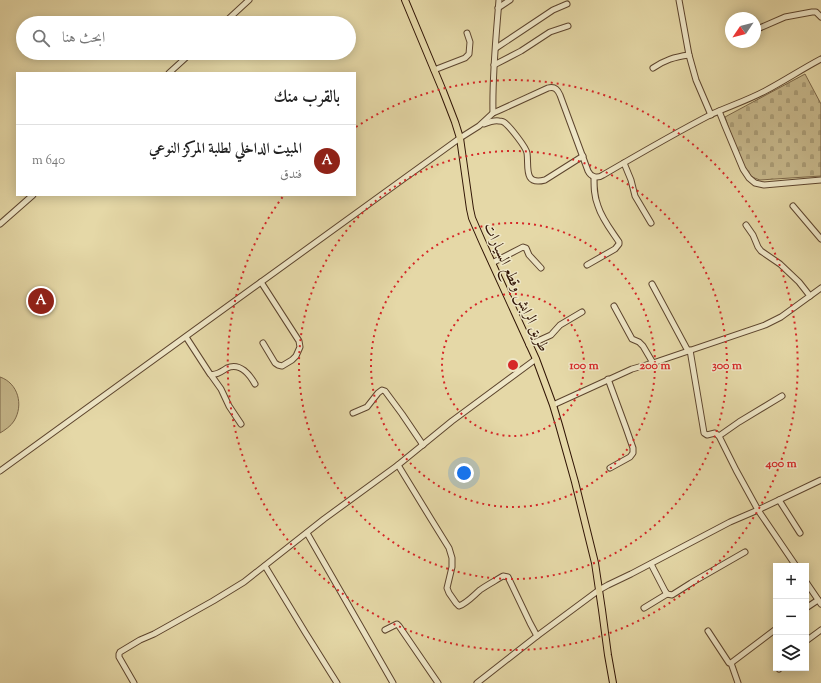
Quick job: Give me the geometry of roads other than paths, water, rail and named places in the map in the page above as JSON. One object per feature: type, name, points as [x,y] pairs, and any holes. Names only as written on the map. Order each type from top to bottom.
[{"type":"main road","name":"طريق الرابش وقطع السيارات","points":[[405,0],[450,107],[460,138],[471,214],[536,359],[553,405],[582,508],[595,563],[613,683]]},
{"type":"street","points":[[232,16],[249,0]]},
{"type":"street","points":[[493,113],[494,65],[499,0]]},
{"type":"street","points":[[498,8],[510,0]]},
{"type":"street","points":[[678,0],[689,55],[696,80],[712,115]]},
{"type":"street","points":[[496,48],[553,10],[567,4]]},
{"type":"street","points":[[761,27],[785,17],[797,14],[816,12],[821,17]]},
{"type":"street","points":[[494,65],[521,51],[550,32],[568,26]]},
{"type":"street","points":[[434,70],[465,58],[469,54],[470,42],[467,33]]},
{"type":"street","points":[[653,68],[670,58],[689,55]]},
{"type":"street","points":[[482,125],[493,113],[553,87],[560,95],[590,174],[594,177],[600,177],[654,145],[719,111],[743,102],[821,59]]},
{"type":"street","points":[[170,72],[183,60]]},
{"type":"street","points":[[719,111],[743,169],[755,183],[764,185],[821,180]]},
{"type":"street","points":[[0,470],[460,138],[482,125],[495,121],[506,124],[527,152],[528,173],[530,178],[533,180],[544,180],[583,156]]},
{"type":"street","points":[[624,163],[631,180],[635,196],[651,223]]},
{"type":"street","points":[[588,265],[614,249],[619,244],[598,206],[594,189],[594,177]]},
{"type":"street","points":[[0,224],[32,196]]},
{"type":"street","points":[[793,206],[821,239]]},
{"type":"street","points":[[746,225],[753,235],[760,251],[780,264],[799,282],[810,296]]},
{"type":"street","points":[[492,263],[523,247],[526,248],[531,257],[541,268]]},
{"type":"street","points":[[261,282],[299,341],[300,347],[294,358],[283,366],[280,366],[275,363],[263,342]]},
{"type":"street","points":[[652,284],[689,351],[704,433],[707,435],[715,433],[719,436],[758,510],[794,563]]},
{"type":"street","points":[[553,405],[632,369],[765,325],[781,317],[821,288]]},
{"type":"street","points":[[614,306],[632,339],[639,342],[643,346],[653,363]]},
{"type":"street","points":[[529,345],[551,335],[560,324],[582,312]]},
{"type":"street","points":[[186,337],[208,372],[221,389],[229,406],[241,424]]},
{"type":"street","points":[[134,683],[119,657],[120,652],[213,602],[244,582],[349,500],[398,465],[452,421],[536,359]]},
{"type":"street","points":[[211,375],[235,366],[246,372],[255,384]]},
{"type":"street","points":[[608,379],[633,448],[633,453],[630,457],[610,468]]},
{"type":"street","points":[[353,413],[367,407],[378,393],[382,390],[385,391],[423,445]]},
{"type":"street","points":[[719,436],[782,396]]},
{"type":"street","points":[[398,465],[449,548],[452,558],[452,567],[447,588],[456,604],[459,606],[463,605],[482,589],[498,579],[503,576],[508,577],[530,623],[538,636]]},
{"type":"street","points":[[476,683],[599,590],[730,522],[821,480]]},
{"type":"street","points":[[779,500],[800,533]]},
{"type":"street","points":[[307,533],[393,683]]},
{"type":"street","points":[[644,608],[668,594],[672,595],[745,552]]},
{"type":"street","points":[[651,564],[660,583],[668,594]]},
{"type":"street","points":[[265,566],[336,683]]},
{"type":"street","points":[[809,587],[819,602],[809,607]]},
{"type":"street","points":[[385,630],[397,624],[400,626],[438,683]]},
{"type":"street","points":[[809,639],[821,630]]},
{"type":"street","points":[[708,631],[729,663],[731,663],[738,683]]},
{"type":"street","points":[[731,663],[773,631]]},
{"type":"place","name":"المبيت الداخلي لطلبة المركز النوعي","points":[[41,301]]}]
